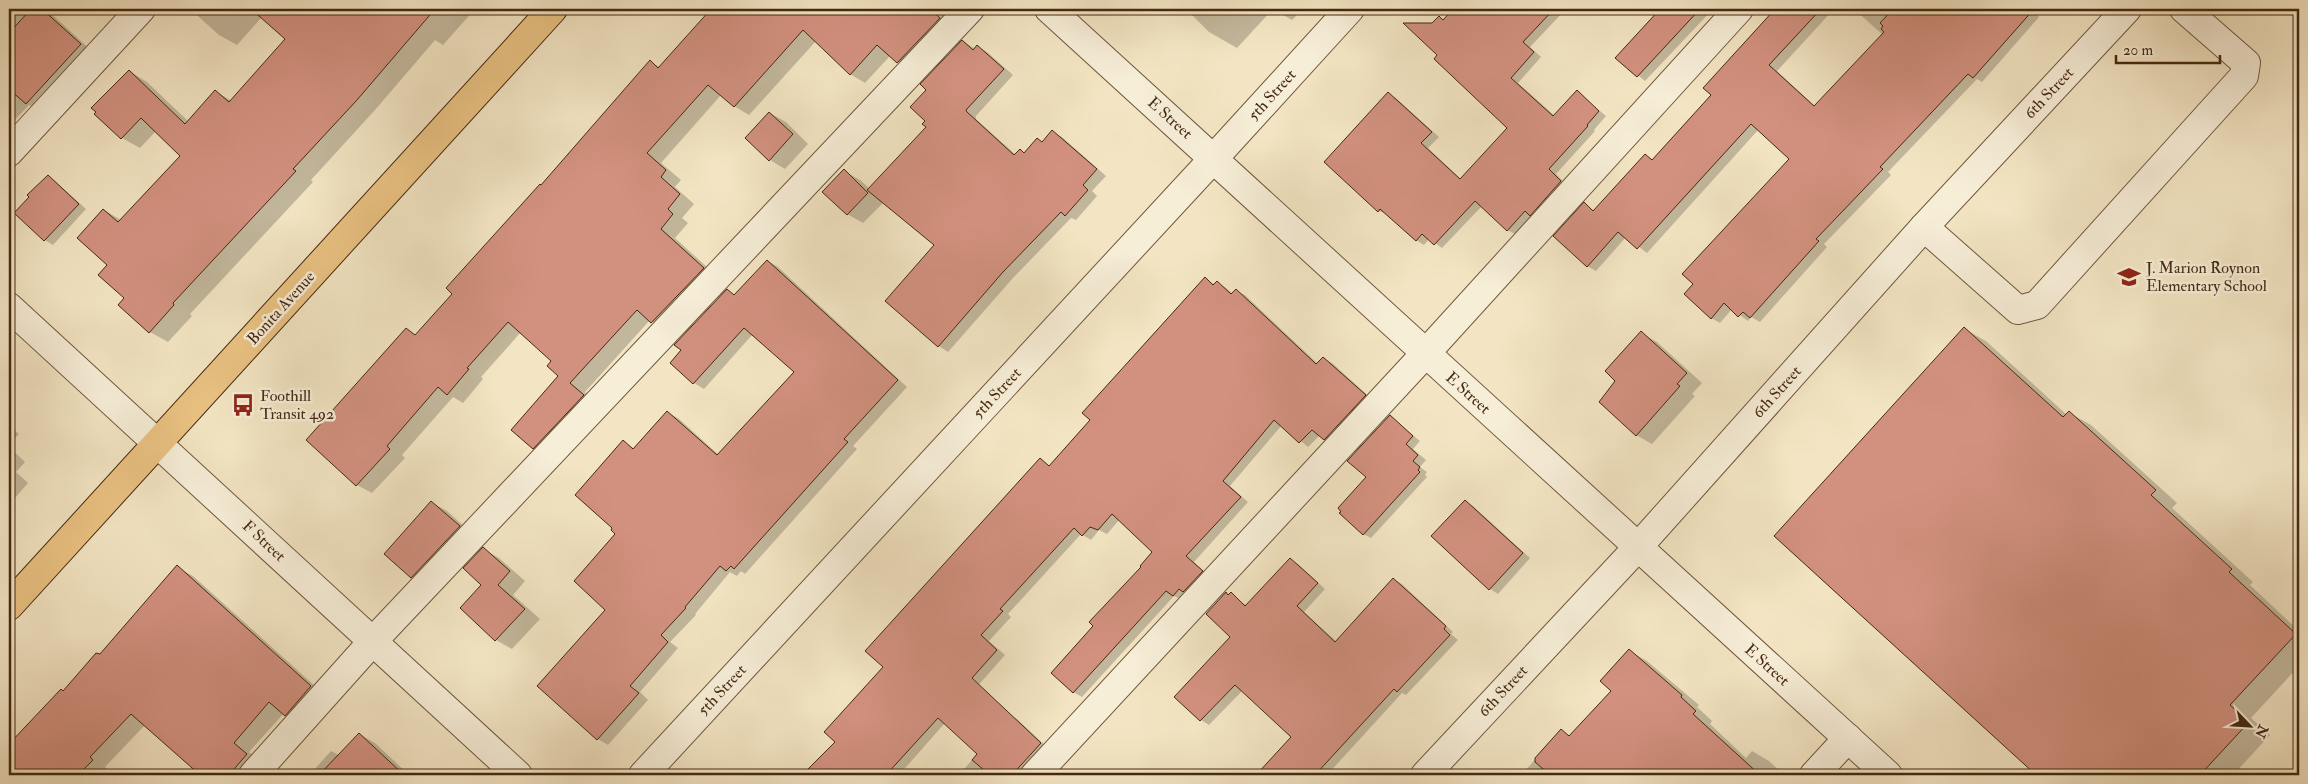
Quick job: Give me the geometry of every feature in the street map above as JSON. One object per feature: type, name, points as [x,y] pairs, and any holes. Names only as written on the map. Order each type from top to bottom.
[{"type":"main road","name":"Bonita Avenue","points":[[9,606],[553,9]]},
{"type":"street","points":[[9,152],[141,9]]},
{"type":"street","points":[[253,775],[374,641],[970,9]]},
{"type":"street","name":"E Street","points":[[1049,9],[1888,775]]},
{"type":"street","name":"5th Street","points":[[643,775],[1350,9]]},
{"type":"street","points":[[1035,775],[1425,354],[1739,9]]},
{"type":"street","name":"6th Street","points":[[1425,775],[1638,548],[1924,227],[2128,9]]},
{"type":"street","points":[[1924,227],[2018,310],[2037,305],[2244,76],[2246,63],[2194,17]]},
{"type":"street","name":"F Street","points":[[9,307],[518,775]]},
{"type":"street","points":[[1814,775],[1848,738]]},
{"type":"building","points":[[31,9],[42,9],[81,44],[26,104],[9,89],[9,33]]},
{"type":"building","points":[[251,9],[435,9],[357,100],[293,169],[296,171],[173,303],[174,305],[149,333],[118,305],[124,298],[98,275],[107,265],[77,238],[103,209],[118,222],[180,156],[141,118],[121,139],[94,114],[96,112],[91,108],[129,70],[185,124],[215,90],[229,102],[285,39]]},
{"type":"building","points":[[711,9],[930,9],[940,18],[897,63],[877,45],[850,75],[803,30],[734,107],[708,85],[647,153],[666,170],[661,177],[680,194],[668,209],[673,214],[661,229],[704,268],[651,323],[637,310],[570,383],[584,395],[533,449],[511,430],[558,376],[547,366],[551,361],[508,322],[467,368],[469,369],[447,395],[438,387],[387,446],[390,449],[356,486],[306,440],[406,328],[415,335],[452,294],[446,288],[541,185],[650,60],[658,68]]},
{"type":"building","points":[[1453,9],[1554,9],[1523,42],[1534,52],[1511,78],[1553,116],[1577,90],[1599,111],[1549,169],[1561,181],[1530,216],[1525,211],[1507,231],[1475,201],[1434,245],[1422,234],[1416,241],[1380,209],[1378,212],[1324,162],[1388,92],[1432,132],[1421,143],[1460,179],[1507,128],[1434,59],[1437,55],[1403,23],[1432,23],[1439,16],[1443,20]]},
{"type":"building","points":[[1660,9],[1700,9],[1637,77],[1615,58]]},
{"type":"building","points":[[1775,9],[1821,9],[1769,65],[1814,106],[1884,32],[1881,29],[1883,26],[1880,23],[1893,9],[2034,9],[1973,78],[1968,74],[1880,167],[1883,169],[1816,239],[1819,241],[1750,318],[1743,312],[1738,317],[1724,303],[1711,319],[1684,294],[1693,284],[1682,274],[1789,159],[1751,124],[1637,249],[1618,232],[1587,267],[1553,236],[1584,202],[1593,211],[1645,154],[1652,160],[1711,95],[1703,88]]},
{"type":"building","points":[[962,40],[973,50],[977,45],[1004,69],[966,110],[967,112],[1014,155],[1020,149],[1024,153],[1037,138],[1042,142],[1052,130],[1097,169],[1083,185],[1088,190],[1065,216],[1061,212],[1003,272],[938,347],[885,301],[934,245],[867,190],[926,127],[922,124],[925,121],[910,107],[926,90],[920,84]]},
{"type":"building","points":[[769,112],[793,134],[769,161],[745,138]]},
{"type":"building","points":[[844,169],[868,193],[847,215],[822,192]]},
{"type":"building","points":[[48,175],[79,204],[44,241],[14,213],[29,197],[27,195]]},
{"type":"building","points":[[767,260],[898,380],[844,439],[848,442],[734,569],[731,566],[726,571],[720,566],[661,635],[668,642],[630,686],[639,693],[597,740],[537,686],[605,610],[574,581],[615,534],[611,530],[612,528],[575,495],[623,440],[633,449],[667,411],[717,455],[794,372],[744,328],[693,384],[670,363],[681,350],[674,345],[727,289],[734,295]]},
{"type":"building","points":[[1205,277],[1213,285],[1217,281],[1231,294],[1236,289],[1316,364],[1323,357],[1366,395],[1324,440],[1312,430],[1299,443],[1274,420],[1223,481],[1241,497],[1186,556],[1203,571],[1183,592],[1179,589],[1173,596],[1166,591],[1073,693],[1051,673],[1093,626],[1089,622],[1141,567],[1152,552],[1112,514],[1098,530],[1090,527],[1082,536],[1074,528],[1000,609],[1003,611],[981,635],[997,650],[972,678],[1041,743],[1012,775],[990,775],[972,760],[977,754],[938,718],[886,775],[802,775],[835,742],[824,732],[883,667],[865,651],[1040,458],[1049,466],[1090,420],[1082,413]]},
{"type":"building","points":[[1964,327],[2063,417],[2069,411],[2156,490],[2151,495],[2232,569],[2229,572],[2296,634],[2230,705],[2249,722],[2200,775],[2036,775],[1774,536]]},
{"type":"building","points":[[1641,331],[1687,373],[1677,384],[1680,386],[1636,436],[1599,402],[1615,381],[1605,371]]},
{"type":"building","points":[[1390,415],[1413,436],[1406,444],[1418,455],[1413,461],[1420,467],[1418,470],[1420,472],[1363,535],[1339,513],[1341,512],[1338,508],[1366,477],[1347,461]]},
{"type":"building","points":[[1465,500],[1523,553],[1489,590],[1431,536]]},
{"type":"building","points":[[431,501],[460,526],[411,578],[384,554]]},
{"type":"building","points":[[483,547],[510,571],[498,585],[525,609],[495,641],[460,608],[481,585],[463,568]]},
{"type":"building","points":[[1290,558],[1318,583],[1297,606],[1335,642],[1393,578],[1446,626],[1444,629],[1450,635],[1397,692],[1394,689],[1315,775],[1256,775],[1291,737],[1235,685],[1200,721],[1174,697],[1230,637],[1206,614],[1226,592],[1228,595],[1231,592],[1245,606]]},
{"type":"building","points":[[177,565],[311,686],[285,716],[269,702],[234,743],[247,754],[229,775],[200,775],[131,714],[90,757],[93,760],[78,775],[9,775],[9,744],[61,689],[63,691],[96,653],[100,654]]},
{"type":"building","points":[[1629,649],[1682,695],[1681,697],[1696,711],[1693,714],[1760,775],[1550,775],[1535,762],[1535,758],[1561,729],[1569,736],[1611,691],[1600,681]]},
{"type":"building","points":[[359,733],[404,775],[319,775]]},
{"type":"place","name":"J. Marion Roynon Elementary School","points":[[2129,277]]},
{"type":"place","name":"Foothill Transit 492","points":[[243,405]]}]
